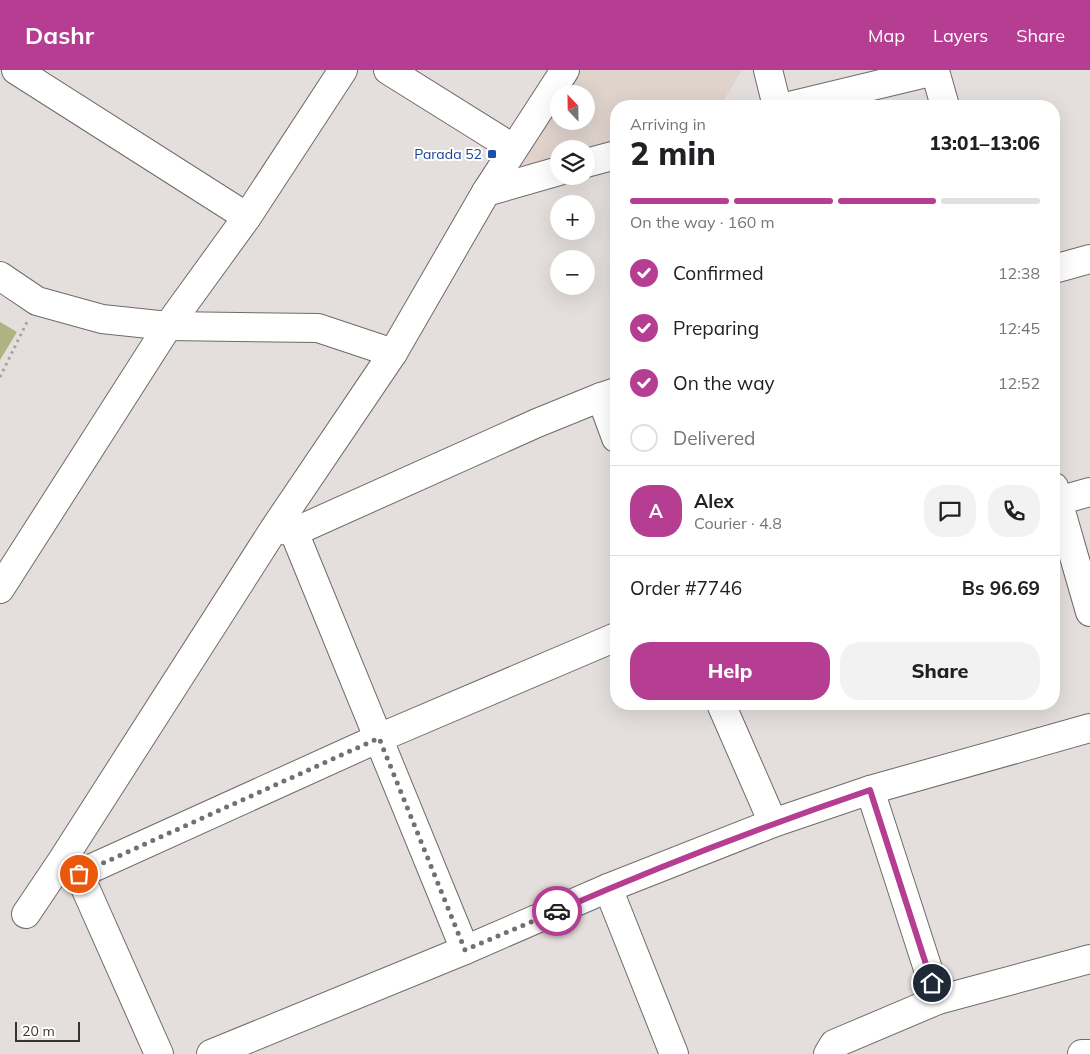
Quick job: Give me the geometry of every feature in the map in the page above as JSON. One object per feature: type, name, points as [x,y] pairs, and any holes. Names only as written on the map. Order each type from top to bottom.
[{"type":"street","points":[[16,70],[247,217]]},
{"type":"street","points":[[0,589],[168,326],[247,217],[343,70]]},
{"type":"street","points":[[388,70],[513,148]]},
{"type":"street","points":[[26,914],[71,867],[284,531],[393,353],[486,192],[565,70]]},
{"type":"street","points":[[768,70],[776,100]]},
{"type":"street","points":[[814,100],[937,70],[944,100]]},
{"type":"street","points":[[595,161],[610,157]]},
{"type":"street","points":[[486,192],[550,174]]},
{"type":"street","points":[[1060,267],[1090,259]]},
{"type":"street","points":[[0,276],[37,301],[102,319],[168,326],[318,328],[393,353]]},
{"type":"street","points":[[284,531],[608,394]]},
{"type":"street","points":[[1060,495],[1090,492]]},
{"type":"street","points":[[1060,513],[1090,612]]},
{"type":"street","points":[[284,531],[379,738],[465,950]]},
{"type":"street","points":[[71,867],[610,640]]},
{"type":"street","points":[[724,710],[773,823]]},
{"type":"street","points":[[211,1054],[465,950],[608,888],[773,823],[870,790],[1090,728]]},
{"type":"street","points":[[870,790],[938,1000]]},
{"type":"street","points":[[71,867],[159,1054]]},
{"type":"street","points":[[608,888],[674,1054]]},
{"type":"street","points":[[828,1054],[834,1044],[938,1000],[1090,959]]},
{"type":"street","points":[[1082,1054],[1090,1054]]},
{"type":"path","points":[[0,377],[37,301]]},
{"type":"shaded area","points":[[580,70],[742,70],[724,100],[610,100],[610,144],[595,147],[595,140],[550,140],[550,160],[514,170],[550,116],[550,130],[595,130],[595,85],[570,85]]},
{"type":"green space","points":[[0,322],[17,332],[0,360]]},
{"type":"way so far","points":[[79,874],[379,738],[465,950],[557,911]]},
{"type":"place","name":"Parada 52","points":[[492,154]]},
{"type":"route","points":[[557,911],[608,888],[773,823],[870,790],[932,983]]}]
